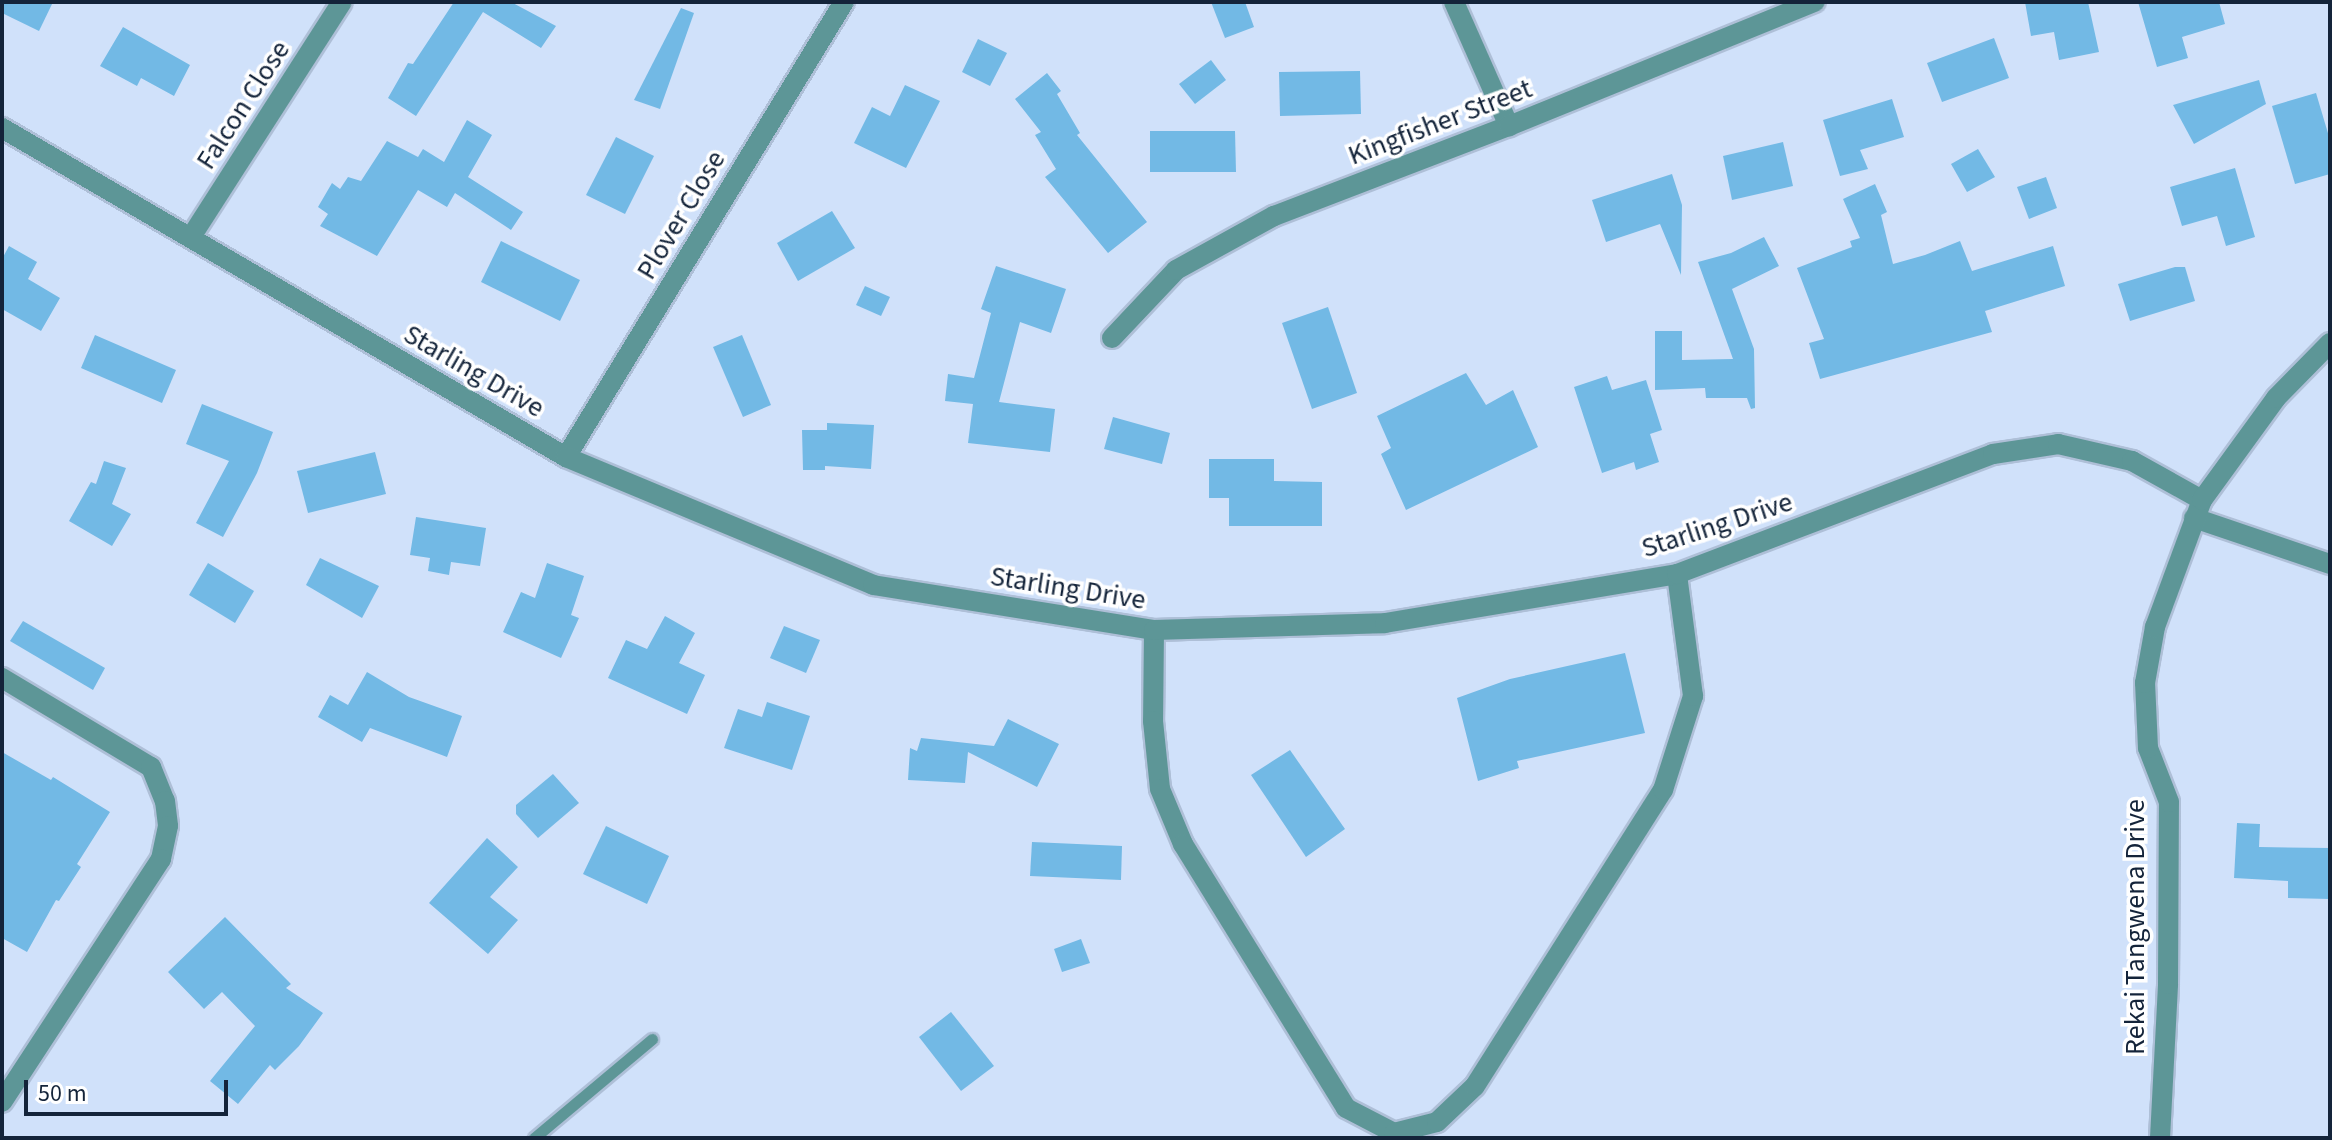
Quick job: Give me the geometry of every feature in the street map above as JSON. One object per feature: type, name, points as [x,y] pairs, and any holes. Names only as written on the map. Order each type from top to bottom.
[{"type":"street","name":"Falcon Close","points":[[191,237],[342,2]]},
{"type":"street","name":"Plover Close","points":[[566,457],[844,2]]},
{"type":"street","points":[[1454,2],[1509,126]]},
{"type":"street","name":"Kingfisher Street","points":[[1112,338],[1176,270],[1274,216],[1509,126],[1815,2]]},
{"type":"street","name":"Starling Drive","points":[[2,128],[566,457],[873,585],[1154,630],[1385,623],[1677,574],[1993,454],[2058,444],[2132,461],[2198,509],[2330,564]]},
{"type":"street","name":"Rekai Tangwena Drive","points":[[2160,1138],[2168,984],[2169,802],[2148,748],[2145,683],[2155,627],[2198,509],[2276,398],[2330,343]]},
{"type":"street","points":[[1154,630],[1153,721],[1160,789],[1183,844],[1346,1108],[1394,1133],[1437,1122],[1475,1086],[1663,790],[1693,696],[1677,574]]},
{"type":"street","points":[[2,678],[151,767],[165,801],[168,826],[161,859],[2,1102]]},
{"type":"lane","points":[[534,1138],[652,1039]]},
{"type":"building","points":[[2,2],[53,2],[39,31],[2,13]]},
{"type":"building","points":[[454,2],[511,2],[556,26],[541,48],[483,12],[416,116],[388,98],[408,63],[413,64]]},
{"type":"building","points":[[1211,2],[1245,2],[1254,27],[1225,38]]},
{"type":"building","points":[[2025,2],[2088,2],[2099,52],[2059,60],[2054,32],[2031,36]]},
{"type":"building","points":[[2138,2],[2219,2],[2225,24],[2182,37],[2188,58],[2157,67]]},
{"type":"building","points":[[681,8],[694,13],[660,109],[634,100]]},
{"type":"building","points":[[123,27],[190,65],[174,96],[141,78],[137,86],[100,66]]},
{"type":"building","points":[[1994,38],[2009,78],[1942,102],[1927,63]]},
{"type":"building","points":[[978,39],[1007,53],[990,86],[962,72]]},
{"type":"building","points":[[1211,60],[1226,80],[1195,104],[1179,84]]},
{"type":"building","points":[[1360,71],[1361,114],[1280,116],[1279,72]]},
{"type":"building","points":[[1047,73],[1061,91],[1057,94],[1080,133],[1077,135],[1147,222],[1108,253],[1045,177],[1056,169],[1035,135],[1041,132],[1015,99]]},
{"type":"building","points":[[2259,80],[2266,104],[2194,144],[2173,105]]},
{"type":"building","points":[[905,85],[940,101],[906,168],[854,143],[872,107],[890,116]]},
{"type":"building","points":[[2316,93],[2330,140],[2330,174],[2295,184],[2272,106]]},
{"type":"building","points":[[1892,99],[1904,137],[1860,150],[1868,169],[1840,176],[1823,120]]},
{"type":"building","points":[[467,120],[492,135],[468,177],[523,212],[511,230],[455,193],[447,207],[418,190],[377,256],[320,226],[328,214],[318,207],[332,183],[340,189],[348,177],[361,181],[387,141],[418,157],[423,149],[444,162]]},
{"type":"building","points":[[1150,131],[1235,131],[1236,172],[1150,172]]},
{"type":"building","points":[[616,137],[654,156],[625,214],[586,195]]},
{"type":"building","points":[[1783,142],[1793,186],[1732,200],[1723,156]]},
{"type":"building","points":[[1978,149],[1995,177],[1967,192],[1951,164]]},
{"type":"building","points":[[2235,168],[2255,237],[2226,246],[2217,216],[2182,226],[2170,187]]},
{"type":"building","points":[[1672,174],[1682,205],[1681,275],[1660,224],[1606,242],[1592,200]]},
{"type":"building","points":[[2046,177],[2057,208],[2029,219],[2017,187]]},
{"type":"building","points":[[1875,184],[1887,212],[1881,215],[1893,264],[1960,241],[1972,271],[2053,246],[2065,286],[1985,311],[1992,332],[1820,379],[1809,343],[1824,339],[1797,268],[1852,247],[1850,241],[1860,238],[1843,199]]},
{"type":"building","points":[[832,211],[855,248],[798,281],[777,243]]},
{"type":"building","points":[[1764,237],[1779,266],[1732,289],[1754,349],[1755,408],[1751,409],[1747,398],[1706,398],[1705,388],[1655,390],[1655,331],[1682,331],[1682,360],[1733,359],[1698,262],[1731,253]]},
{"type":"building","points":[[501,241],[580,280],[560,321],[481,282]]},
{"type":"building","points":[[9,246],[37,262],[28,279],[60,298],[41,331],[2,309],[2,259]]},
{"type":"building","points":[[996,266],[1066,289],[1051,333],[1020,322],[999,402],[1055,409],[1050,452],[968,443],[973,404],[945,401],[948,374],[974,378],[991,313],[981,309]]},
{"type":"building","points":[[2175,267],[2185,267],[2195,301],[2130,321],[2118,284]]},
{"type":"building","points":[[865,286],[890,297],[881,316],[856,305]]},
{"type":"building","points":[[1328,307],[1357,393],[1312,409],[1282,323]]},
{"type":"building","points":[[95,335],[176,370],[162,403],[81,368]]},
{"type":"building","points":[[742,335],[771,405],[743,417],[713,347]]},
{"type":"building","points":[[1466,373],[1486,405],[1513,390],[1538,447],[1406,510],[1381,454],[1391,448],[1377,416]]},
{"type":"building","points":[[1607,376],[1612,390],[1646,380],[1662,430],[1650,434],[1659,462],[1636,470],[1634,462],[1602,473],[1574,387]]},
{"type":"building","points":[[202,404],[273,432],[257,473],[223,537],[196,523],[229,461],[186,444]]},
{"type":"building","points":[[1113,417],[1170,433],[1162,464],[1104,449]]},
{"type":"building","points":[[827,423],[874,425],[871,469],[825,466],[825,470],[803,470],[802,430],[827,430]]},
{"type":"building","points":[[375,452],[386,494],[308,513],[297,471]]},
{"type":"building","points":[[1209,459],[1274,459],[1274,481],[1322,482],[1322,526],[1229,526],[1229,498],[1209,498]]},
{"type":"building","points":[[104,461],[126,468],[112,504],[131,514],[112,546],[69,521],[91,482],[96,484]]},
{"type":"building","points":[[416,517],[486,528],[480,566],[451,562],[449,575],[428,571],[430,558],[410,555]]},
{"type":"building","points":[[320,558],[379,586],[362,618],[306,585]]},
{"type":"building","points":[[208,563],[254,591],[235,623],[189,595]]},
{"type":"building","points":[[547,563],[584,576],[571,615],[579,618],[561,658],[503,632],[521,592],[535,598]]},
{"type":"building","points":[[665,616],[695,633],[679,663],[705,675],[687,714],[608,678],[626,640],[647,649]]},
{"type":"building","points":[[23,621],[105,668],[93,690],[10,641]]},
{"type":"building","points":[[784,626],[820,640],[806,673],[770,658]]},
{"type":"building","points":[[1625,653],[1645,733],[1517,761],[1519,768],[1478,781],[1457,698],[1510,679]]},
{"type":"building","points":[[367,672],[409,697],[462,716],[447,757],[370,728],[362,742],[318,717],[330,695],[348,705]]},
{"type":"building","points":[[767,702],[810,716],[792,770],[724,748],[738,709],[762,717]]},
{"type":"building","points":[[1008,719],[1059,744],[1037,787],[968,752],[965,783],[908,780],[910,748],[917,751],[921,738],[994,746]]},
{"type":"building","points":[[1290,750],[1345,829],[1306,857],[1251,775]]},
{"type":"building","points":[[2,752],[51,780],[53,777],[110,812],[77,864],[81,867],[59,901],[56,900],[27,952],[2,938]]},
{"type":"building","points":[[553,774],[579,803],[538,838],[516,814],[516,805]]},
{"type":"building","points":[[2237,823],[2260,824],[2259,847],[2330,848],[2330,899],[2288,898],[2288,881],[2234,878]]},
{"type":"building","points":[[606,826],[669,856],[647,904],[583,874]]},
{"type":"building","points":[[487,838],[518,867],[490,897],[518,920],[488,954],[429,903]]},
{"type":"building","points":[[1032,842],[1122,846],[1121,880],[1030,876]]},
{"type":"building","points":[[225,917],[291,984],[286,988],[323,1013],[299,1046],[275,1070],[270,1065],[238,1104],[210,1081],[255,1026],[222,992],[204,1009],[168,972]]},
{"type":"building","points":[[1081,939],[1090,963],[1062,972],[1054,949]]},
{"type":"building","points":[[951,1012],[994,1066],[961,1091],[919,1037]]}]
